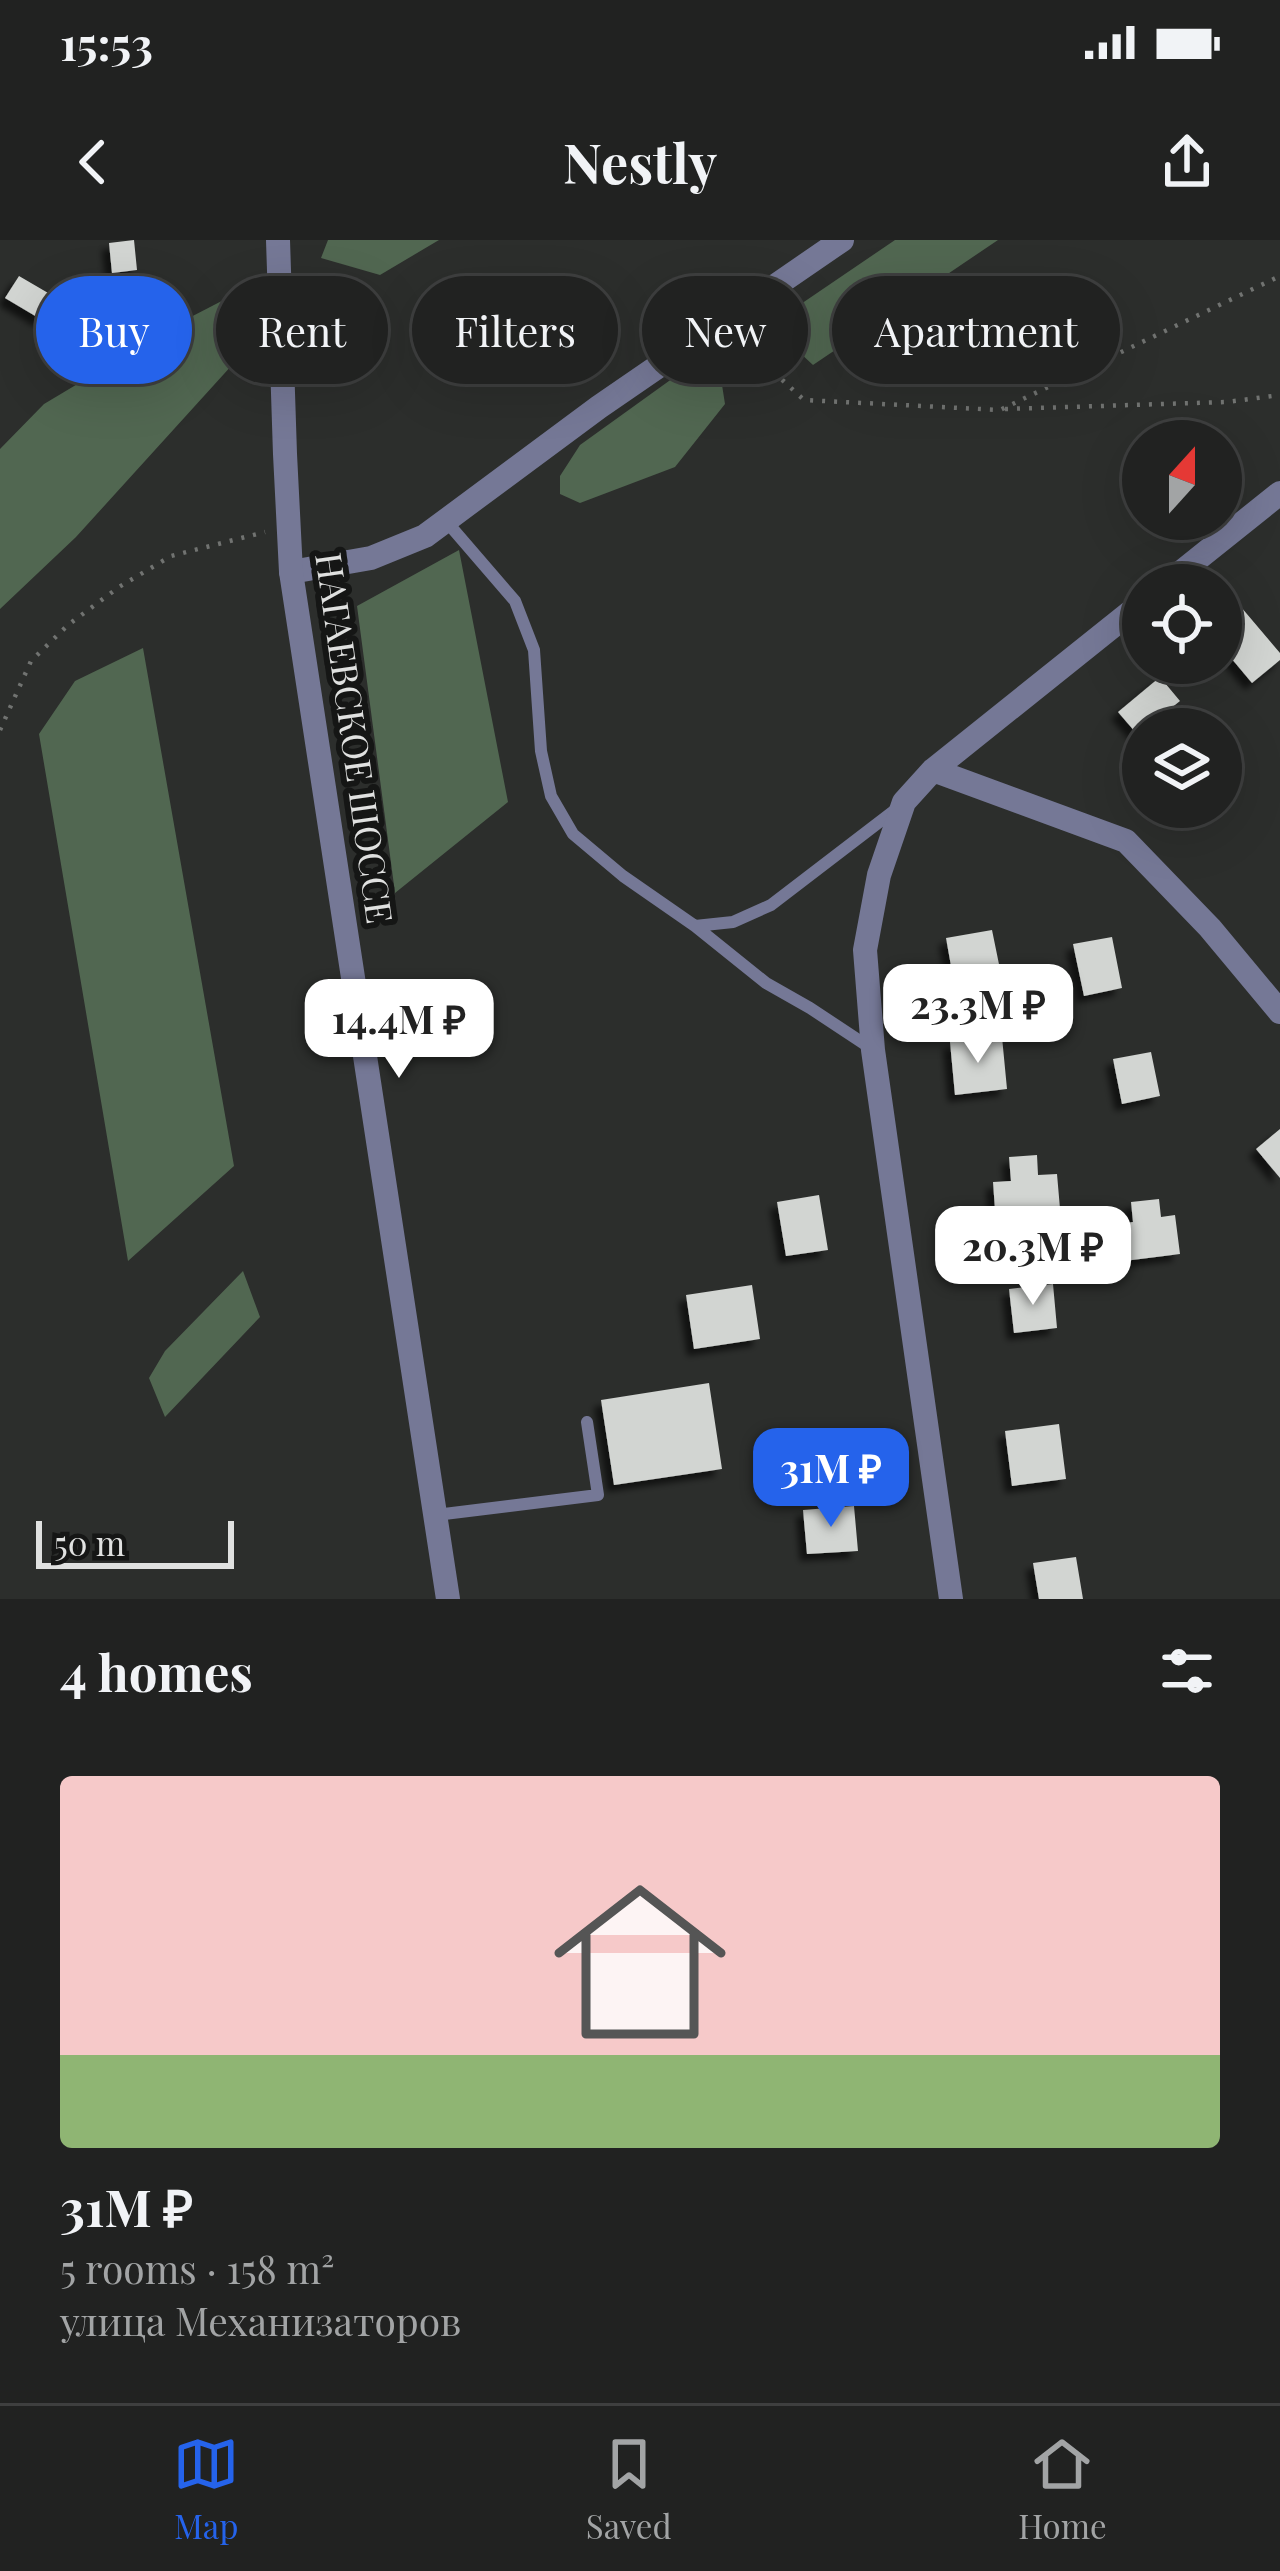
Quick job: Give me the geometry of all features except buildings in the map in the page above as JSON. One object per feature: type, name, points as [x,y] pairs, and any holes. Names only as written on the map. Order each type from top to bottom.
[{"type":"street","name":"НАГАЕВСКОЕ ШОССЕ","points":[[278,240],[291,572],[448,1599]]},
{"type":"street","points":[[790,276],[842,240]]},
{"type":"street","points":[[291,572],[371,558],[425,536],[642,377]]},
{"type":"street","points":[[1191,564],[1280,493]]},
{"type":"street","points":[[951,1599],[873,1050],[866,950],[879,875],[904,802],[933,770],[1122,619]]},
{"type":"street","points":[[933,770],[1126,842],[1210,928],[1280,1012]]},
{"type":"lane","points":[[446,521],[514,601],[534,650],[541,751],[551,796],[573,834],[766,983],[873,1050]]},
{"type":"lane","points":[[695,926],[733,922],[771,905],[904,802]]},
{"type":"lane","points":[[435,1515],[598,1495],[586,1422]]},
{"type":"path","points":[[1000,410],[1280,276]]},
{"type":"path","points":[[788,384],[805,400],[1000,410],[1227,402],[1280,395]]},
{"type":"path","points":[[0,730],[31,661],[68,625],[119,587],[171,556],[289,529]]},
{"type":"green space","points":[[328,240],[439,240],[380,275],[321,258]]},
{"type":"green space","points":[[895,240],[998,240],[945,276],[842,276]]},
{"type":"green space","points":[[832,283],[832,352],[813,365],[808,360],[808,299]]},
{"type":"green space","points":[[216,304],[216,383],[76,537],[0,609],[0,449],[44,404],[77,384],[192,384],[192,316]]},
{"type":"green space","points":[[665,384],[722,384],[725,404],[675,467],[580,503],[560,494],[560,476],[580,445]]},
{"type":"green space","points":[[459,550],[508,802],[395,893],[357,606]]},
{"type":"green space","points":[[143,648],[234,1166],[128,1261],[39,734],[75,681]]},
{"type":"green space","points":[[243,1271],[260,1317],[165,1417],[149,1378],[165,1351]]}]
